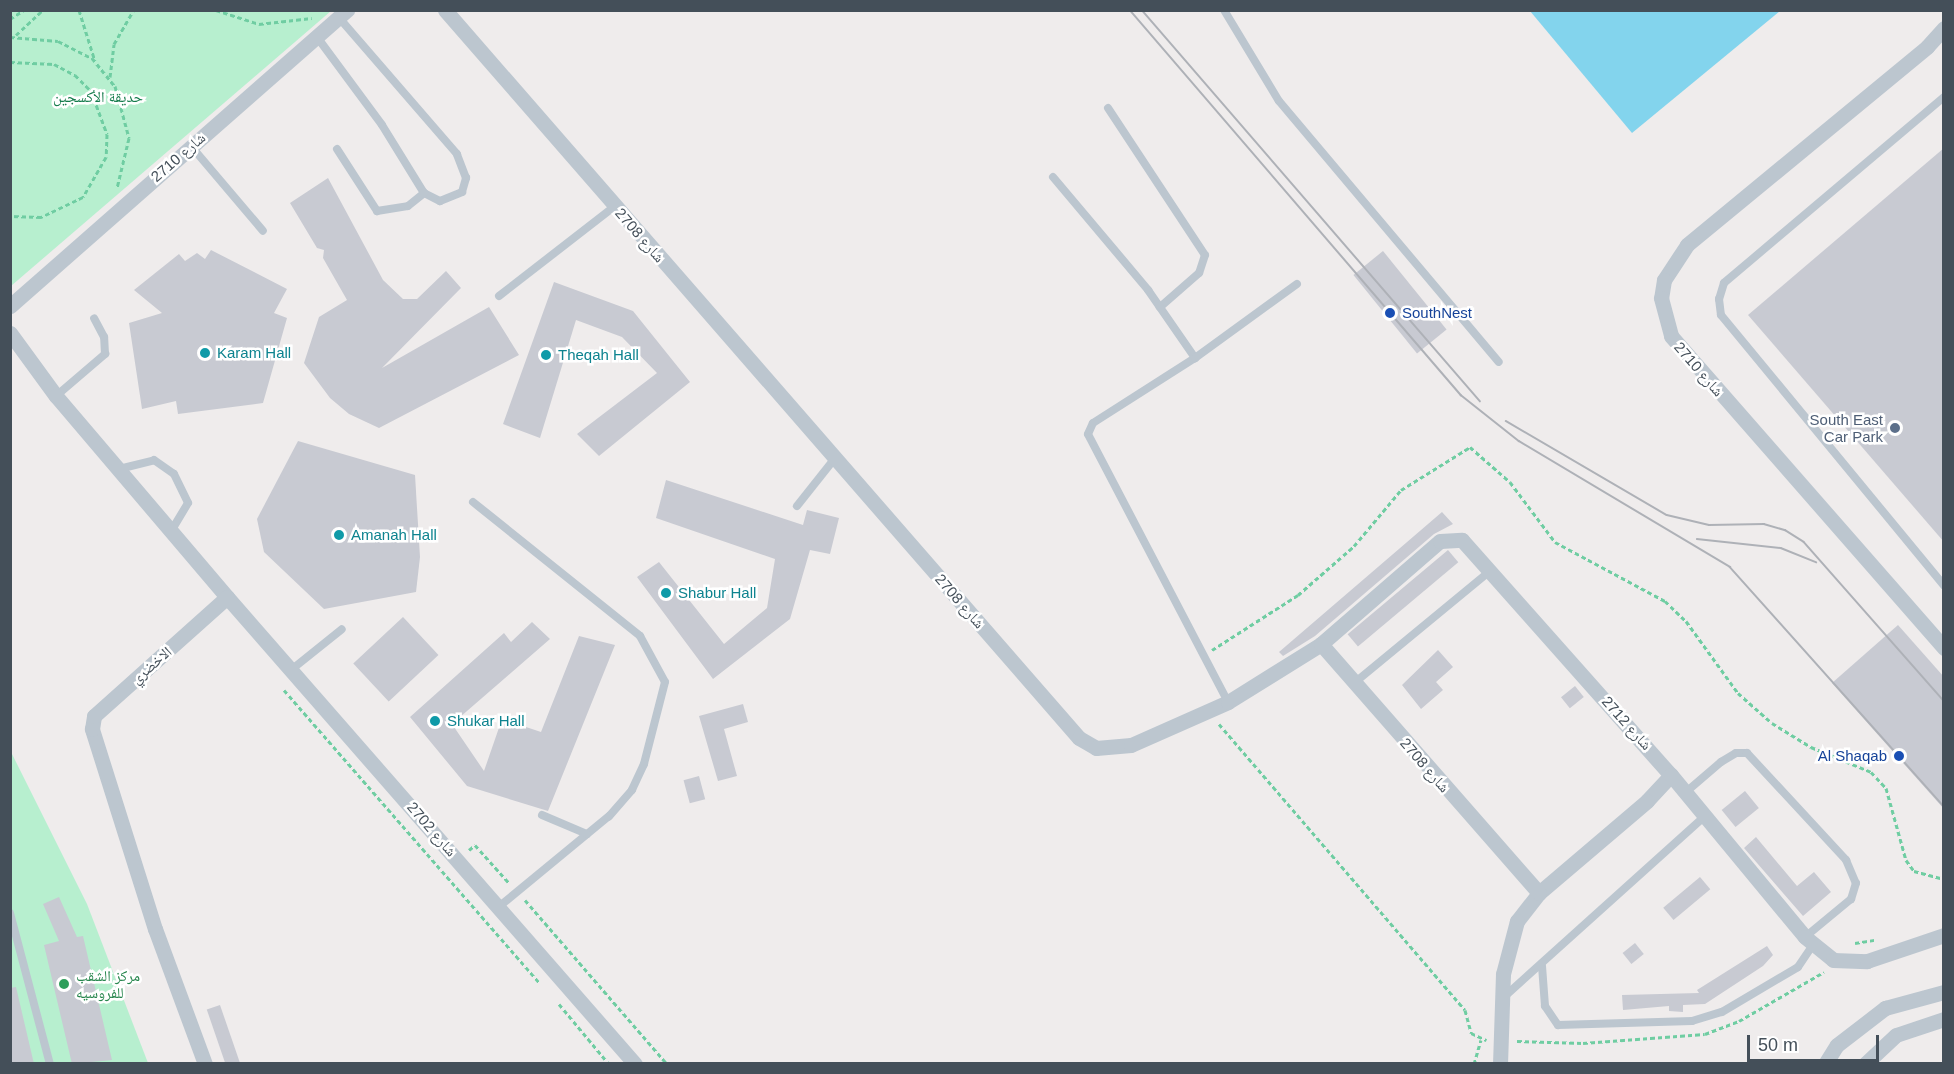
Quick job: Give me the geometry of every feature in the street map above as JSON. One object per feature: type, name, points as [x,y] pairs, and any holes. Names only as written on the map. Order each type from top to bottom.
[{"type":"street","name":"شارع 2708","points":[[445,10],[1079,738],[1096,748],[1112,749],[1228,702],[1321,644],[1352,685],[1539,893]]},
{"type":"street","name":"شارع 2710","points":[[10,306],[344,13]]},
{"type":"street","name":"شارع 2710","points":[[1944,28],[1927,47],[1687,245],[1664,280],[1661,298],[1671,336],[1944,648]]},
{"type":"street","points":[[10,333],[56,396],[227,597]]},
{"type":"street","name":"شارع 2712","points":[[1321,644],[1447,538],[1462,540],[1706,814],[1809,941]]},
{"type":"street","name":"شارع 2702","points":[[227,597],[500,906],[635,1064]]},
{"type":"street","name":"الاخضري","points":[[205,1064],[155,929],[92,729],[99,711],[227,597]]},
{"type":"street","points":[[1500,1064],[1502,998],[1511,930],[1539,893],[1647,801],[1671,775]]},
{"type":"street","points":[[1809,941],[1833,960],[1867,961],[1944,935]]},
{"type":"street","points":[[1825,1064],[1837,1045],[1885,1008],[1944,992]]},
{"type":"street","points":[[1865,1064],[1896,1035],[1944,1019]]},
{"type":"lane","points":[[1224,10],[1280,101],[1499,362]]},
{"type":"lane","points":[[317,37],[382,125],[424,193],[440,201],[462,192],[466,178],[457,154],[344,13]]},
{"type":"lane","points":[[1944,97],[1724,283],[1719,299],[1721,315],[1944,586]]},
{"type":"lane","points":[[1108,108],[1205,255],[1199,273],[1160,307]]},
{"type":"lane","points":[[191,146],[263,231]]},
{"type":"lane","points":[[337,149],[377,211],[408,206],[424,193]]},
{"type":"lane","points":[[1053,177],[1160,307],[1195,358]]},
{"type":"lane","points":[[499,296],[615,206]]},
{"type":"lane","points":[[1228,702],[1088,434],[1093,423],[1195,358],[1297,284]]},
{"type":"lane","points":[[56,396],[105,354],[104,337],[93,318]]},
{"type":"lane","points":[[796,506],[835,458]]},
{"type":"lane","points":[[119,469],[154,460],[174,474],[188,503],[172,530]]},
{"type":"lane","points":[[472,502],[640,636],[659,666],[664,697],[644,764],[632,790],[587,834],[500,906]]},
{"type":"lane","points":[[1352,685],[1490,571]]},
{"type":"lane","points":[[291,670],[342,629]]},
{"type":"lane","points":[[1542,966],[1545,1006],[1558,1025],[1692,1021],[1722,1012],[1798,967],[1809,941],[1851,899],[1856,883],[1846,860],[1747,753],[1736,753],[1720,762],[1686,792]]},
{"type":"lane","points":[[1502,998],[1542,966],[1706,814]]},
{"type":"lane","points":[[542,815],[587,834]]},
{"type":"lane","points":[[10,913],[50,1064]]},
{"type":"path","points":[[10,19],[24,10]]},
{"type":"path","points":[[12,37],[43,10]]},
{"type":"path","points":[[80,10],[96,63]]},
{"type":"path","points":[[110,79],[114,44],[134,10]]},
{"type":"path","points":[[216,10],[240,20],[276,25],[344,13]]},
{"type":"path","points":[[12,37],[58,41],[96,63],[110,79],[123,102],[129,138],[124,173],[112,198]]},
{"type":"path","points":[[10,62],[54,64],[75,75],[92,91],[107,134],[97,179],[83,197],[41,217],[10,216]]},
{"type":"path","points":[[1204,655],[1298,595],[1354,546],[1401,490],[1470,447],[1510,482],[1555,542],[1665,600],[1686,621],[1738,693],[1772,723],[1811,747],[1871,772],[1886,788],[1906,860],[1914,871],[1944,879]]},
{"type":"path","points":[[282,688],[548,992]]},
{"type":"path","points":[[443,873],[475,845],[667,1064]]},
{"type":"path","points":[[555,1000],[609,1064]]},
{"type":"path","points":[[1474,1064],[1480,1040]]},
{"type":"green space","name":"حديقة الأكسجين","points":[[11,10],[331,10],[331,11],[11,286]]},
{"type":"green space","name":"مركز الشقب للفروسيه","points":[[10,750],[87,904],[148,1063],[11,1063]]},
{"type":"water","points":[[1530,11],[1780,11],[1632,133]]},
{"type":"building","name":"South East Car Park","points":[[1944,148],[1944,542],[1748,315]]},
{"type":"building","points":[[328,178],[383,280],[403,299],[417,299],[446,271],[461,288],[382,368],[489,307],[519,355],[379,428],[349,414],[330,398],[304,363],[319,317],[347,300],[323,258],[324,250],[317,248],[290,203]]},
{"type":"building","name":"Karam Hall","points":[[211,250],[287,289],[274,313],[287,318],[263,403],[178,414],[176,401],[142,409],[129,323],[162,313],[134,290],[179,254],[185,261],[197,253],[205,259]]},
{"type":"building","points":[[1383,251],[1447,329],[1417,353],[1353,275]]},
{"type":"building","name":"Theqah Hall","points":[[554,282],[633,311],[690,382],[599,456],[577,434],[657,373],[622,337],[576,320],[540,438],[503,424]]},
{"type":"building","name":"Amanah Hall","points":[[298,441],[415,475],[420,557],[416,592],[324,609],[264,552],[257,519]]},
{"type":"building","name":"Shabur Hall","points":[[666,480],[803,525],[807,510],[839,518],[830,554],[810,550],[790,619],[713,679],[637,577],[659,562],[724,644],[767,608],[775,559],[656,518]]},
{"type":"building","points":[[1442,512],[1453,524],[1434,534],[1315,636],[1283,656],[1279,652]]},
{"type":"building","points":[[1448,550],[1458,562],[1358,646],[1348,634]]},
{"type":"building","points":[[403,617],[438,655],[389,701],[353,663]]},
{"type":"building","name":"Shukar Hall","points":[[532,622],[550,639],[452,724],[484,771],[502,719],[541,732],[579,636],[615,645],[548,811],[467,786],[410,717],[504,633],[511,642]]},
{"type":"building","points":[[1898,625],[1944,677],[1944,809],[1832,683]]},
{"type":"building","points":[[1438,650],[1453,667],[1436,682],[1443,690],[1421,709],[1402,685]]},
{"type":"building","points":[[1575,686],[1584,697],[1570,708],[1561,697]]},
{"type":"building","points":[[743,704],[748,722],[724,729],[737,776],[718,781],[699,716]]},
{"type":"building","points":[[699,776],[705,799],[690,803],[684,780]]},
{"type":"building","points":[[1745,791],[1759,808],[1736,827],[1722,810]]},
{"type":"building","points":[[1756,837],[1797,886],[1814,872],[1831,892],[1803,916],[1744,848]]},
{"type":"building","points":[[1700,877],[1710,889],[1674,920],[1663,908]]},
{"type":"building","points":[[59,897],[77,937],[83,936],[112,1060],[72,1064],[44,945],[59,941],[43,904]]},
{"type":"building","points":[[1635,943],[1644,954],[1631,964],[1623,953]]},
{"type":"building","points":[[1767,946],[1773,955],[1763,966],[1705,1004],[1683,1005],[1683,1012],[1669,1011],[1669,1006],[1623,1010],[1622,995],[1699,993],[1697,990]]},
{"type":"building","points":[[16,987],[34,1064],[10,1064],[10,988]]},
{"type":"building","points":[[220,1005],[240,1064],[226,1064],[207,1010]]},
{"type":"tram line","points":[[1130,10],[1461,395],[1519,441],[1730,567],[1944,806]]},
{"type":"tram line","points":[[1142,10],[1480,401]]},
{"type":"tram line","points":[[1506,421],[1667,515],[1709,525],[1764,524],[1785,530],[1804,542],[1944,701]]},
{"type":"tram line","points":[[1697,539],[1781,548],[1816,562]]},
{"type":"place","name":"SouthNest","points":[[1390,313]]},
{"type":"place","name":"Karam Hall","points":[[205,353]]},
{"type":"place","name":"Theqah Hall","points":[[546,355]]},
{"type":"place","name":"South East Car Park","points":[[1895,428]]},
{"type":"place","name":"Amanah Hall","points":[[339,535]]},
{"type":"place","name":"Shabur Hall","points":[[666,593]]},
{"type":"place","name":"Shukar Hall","points":[[435,721]]},
{"type":"place","name":"Al Shaqab","points":[[1899,756]]},
{"type":"place","name":"مركز الشقب للفروسيه","points":[[64,984]]}]
